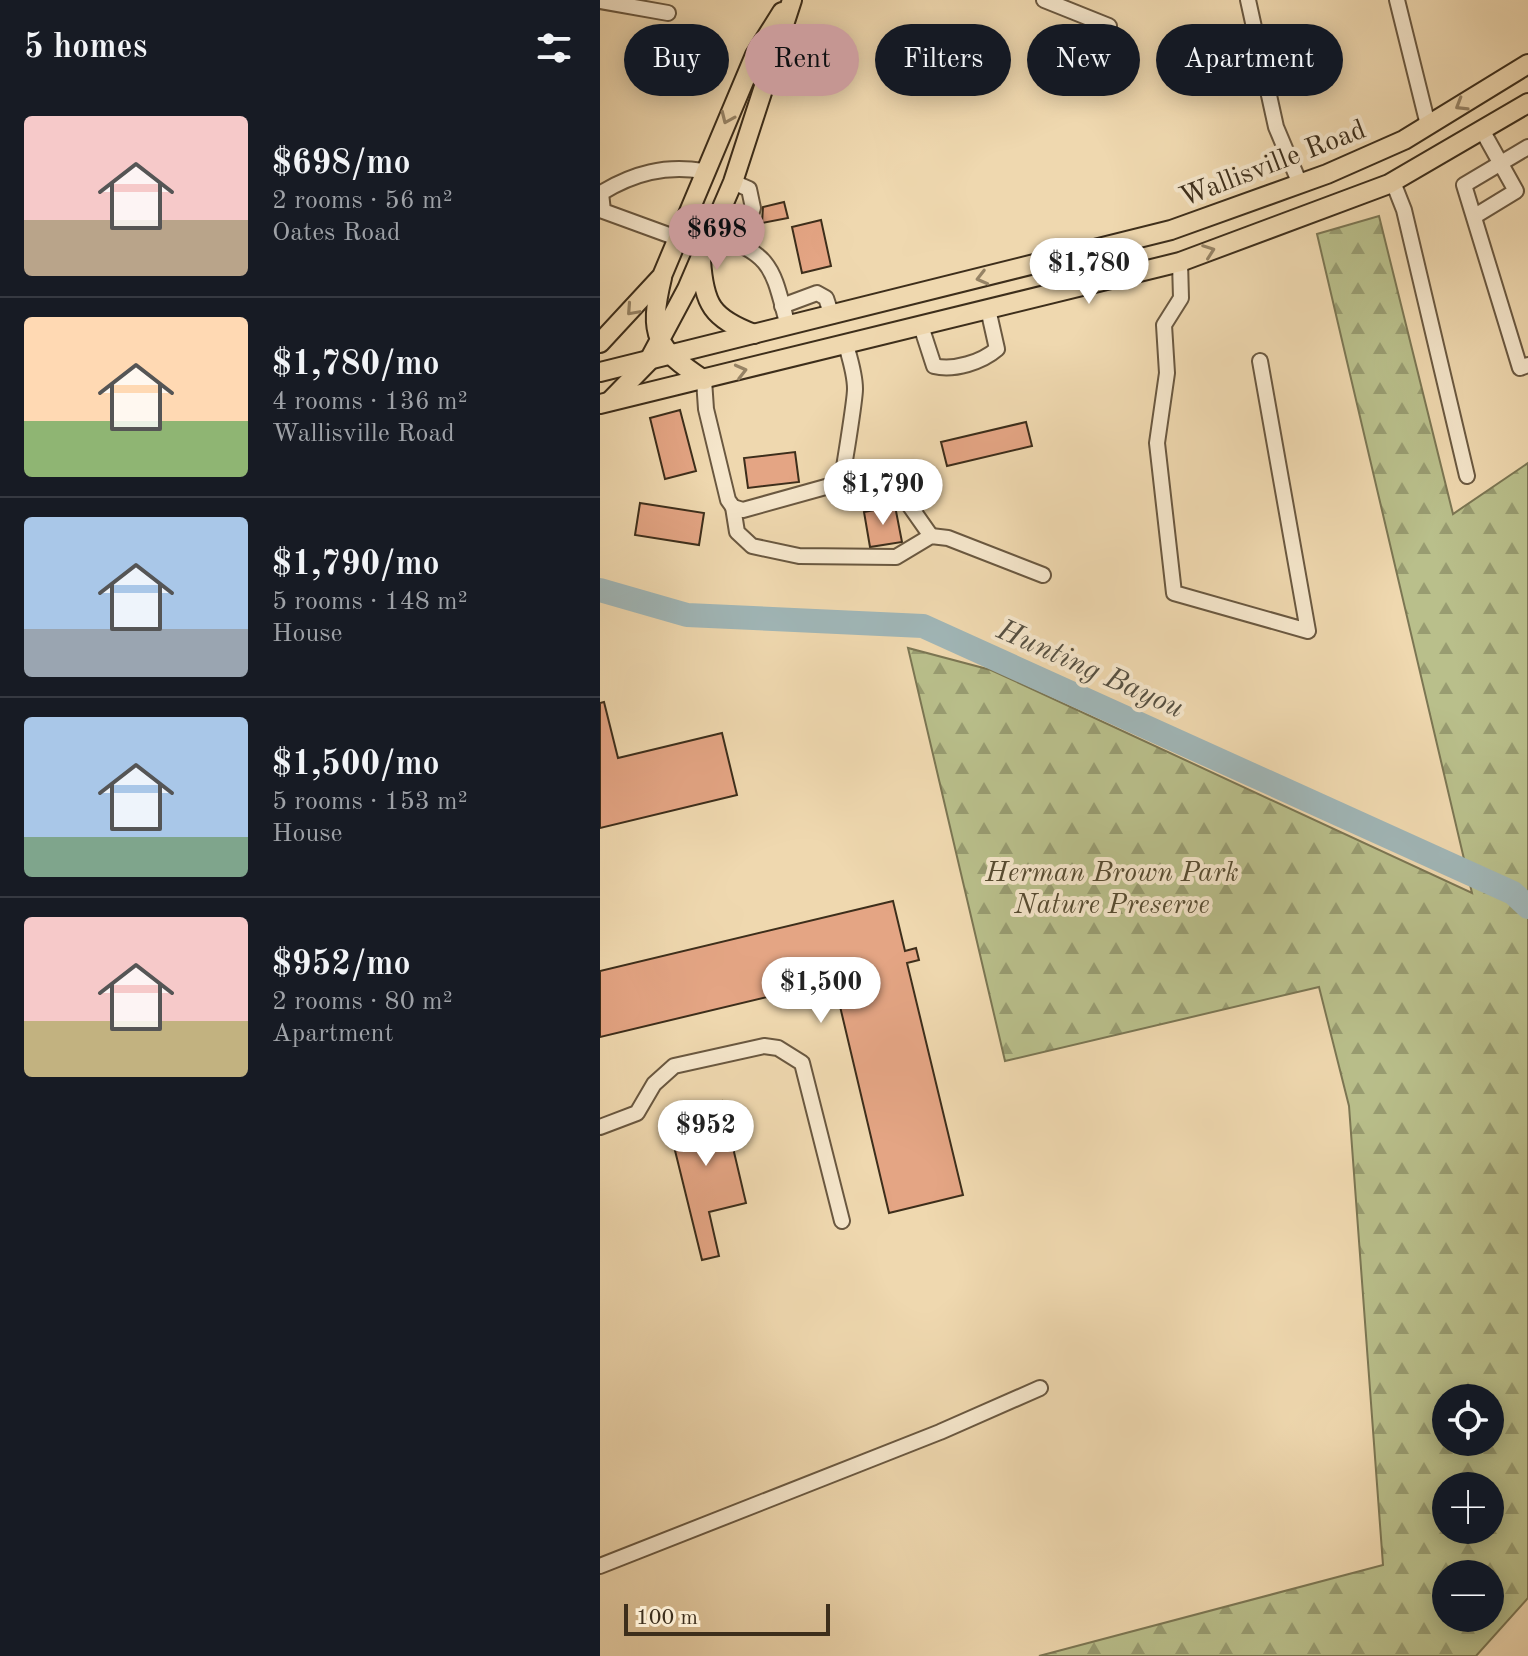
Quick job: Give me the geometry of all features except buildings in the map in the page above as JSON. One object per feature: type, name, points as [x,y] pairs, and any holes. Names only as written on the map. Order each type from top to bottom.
[{"type":"main road","points":[[704,380],[664,349],[656,304],[662,276],[703,171],[755,55],[791,0]]},
{"type":"main road","points":[[605,403],[664,349],[733,182],[791,0]]},
{"type":"main road","name":"Wallisville Road","points":[[664,349],[754,334],[832,316],[1171,230],[1300,184],[1426,127],[1528,64]]},
{"type":"main road","points":[[605,403],[1180,262],[1393,182],[1528,103]]},
{"type":"main road","points":[[1426,127],[1441,154]]},
{"type":"main road","points":[[703,171],[733,182]]},
{"type":"main road","points":[[1300,184],[1313,212]]},
{"type":"main road","points":[[1171,230],[1180,262]]},
{"type":"main road","points":[[701,257],[703,288],[709,304],[730,325],[754,334]]},
{"type":"main road","points":[[600,343],[662,276]]},
{"type":"main road","points":[[899,299],[914,328]]},
{"type":"main road","points":[[600,372],[648,362]]},
{"type":"lane","points":[[1044,0],[1104,24]]},
{"type":"lane","points":[[1248,0],[1276,127],[1300,184]]},
{"type":"lane","points":[[1397,0],[1426,127]]},
{"type":"lane","points":[[600,1],[668,13]]},
{"type":"lane","points":[[1475,216],[1516,191],[1482,130]]},
{"type":"lane","points":[[1528,147],[1464,185],[1520,368],[1528,365]]},
{"type":"lane","points":[[677,238],[603,211],[601,193],[630,175],[686,168],[703,171]]},
{"type":"lane","points":[[733,182],[749,189],[753,202],[740,246]]},
{"type":"lane","points":[[1393,182],[1404,210],[1467,476]]},
{"type":"lane","points":[[711,234],[740,246],[772,270],[788,326]]},
{"type":"lane","points":[[1180,262],[1181,298],[1164,325],[1167,373],[1157,443],[1174,593],[1308,631],[1260,361]]},
{"type":"lane","points":[[782,306],[817,293],[826,298],[832,316]]},
{"type":"lane","points":[[914,328],[934,366],[945,368],[986,358],[997,349],[988,309]]},
{"type":"lane","points":[[733,507],[743,510],[840,483],[844,477],[855,390],[846,345]]},
{"type":"lane","points":[[704,380],[706,409],[737,532],[752,546],[799,556],[896,557],[931,536],[948,538],[1043,575]]},
{"type":"lane","points":[[844,477],[893,482],[931,536]]},
{"type":"lane","points":[[600,1127],[637,1113],[654,1084],[674,1066],[764,1046],[778,1048],[802,1063],[842,1221]]},
{"type":"lane","points":[[600,1566],[940,1432],[1040,1388]]},
{"type":"green space","name":"Herman Brown Park Nature Preserve","points":[[1379,216],[1453,514],[1528,463],[1528,1598],[1504,1625],[1504,1560],[1432,1560],[1432,1632],[1498,1632],[1476,1656],[1039,1656],[1383,1565],[1349,1106],[1319,987],[1005,1061],[908,648],[991,670],[1472,893],[1317,234]]},
{"type":"waterway","name":"Hunting Bayou","points":[[600,590],[687,615],[923,626],[1513,893],[1528,907]]}]
